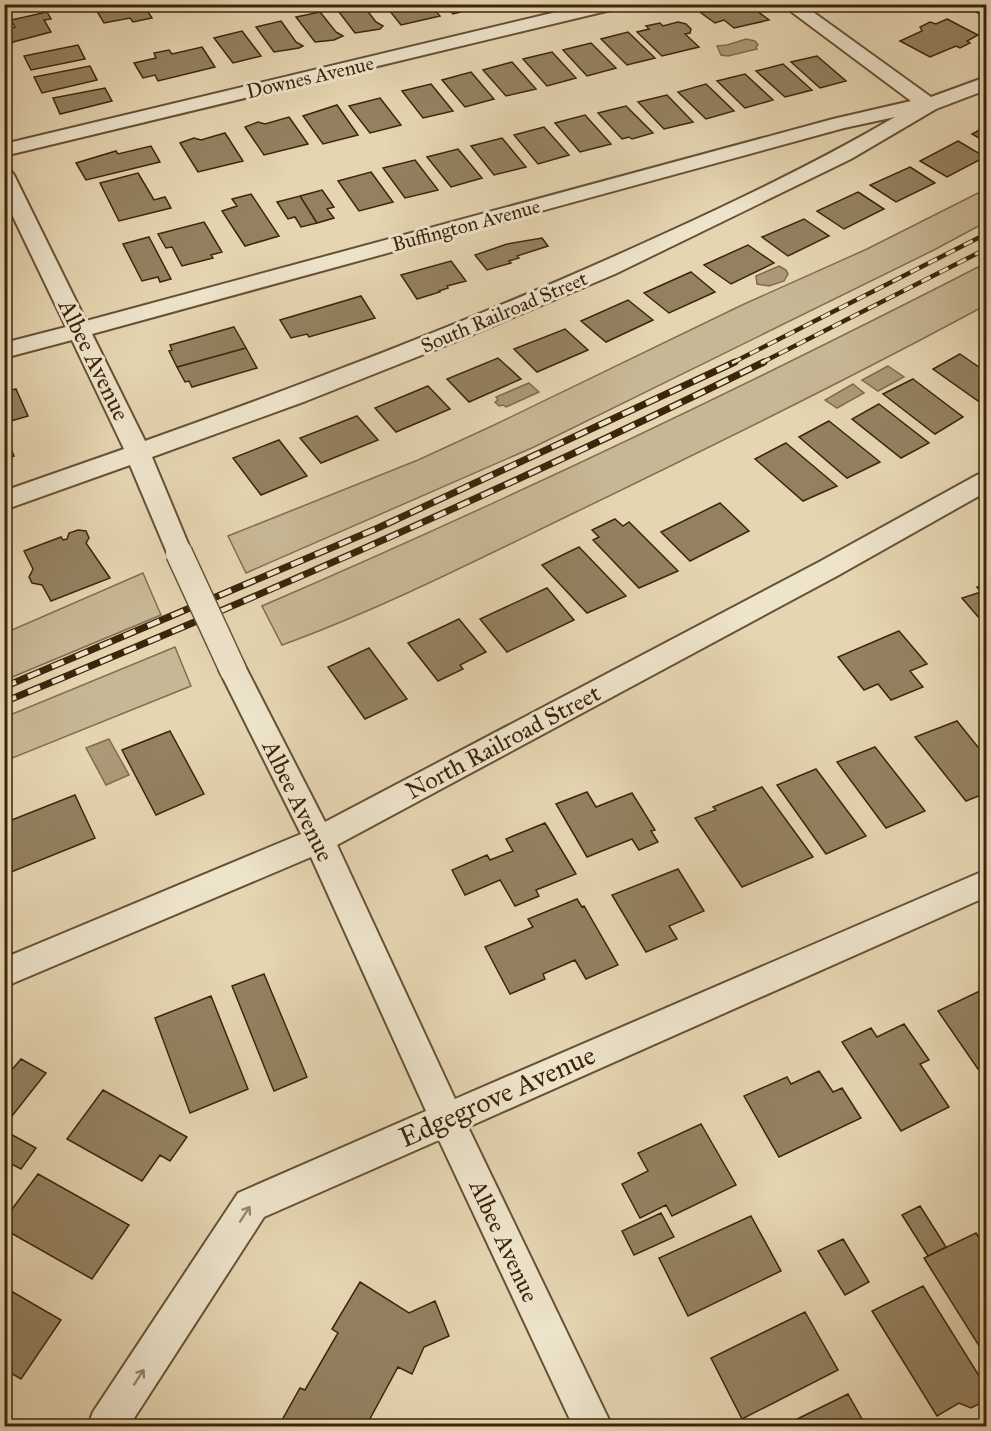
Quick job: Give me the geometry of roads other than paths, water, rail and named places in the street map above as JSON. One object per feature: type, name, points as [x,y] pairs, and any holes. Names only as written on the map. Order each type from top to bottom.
[{"type":"street","name":"Downes Avenue","points":[[4,150],[615,4]]},
{"type":"street","points":[[790,4],[928,105]]},
{"type":"street","name":"South Railroad Street","points":[[4,501],[298,395],[449,336],[607,269],[834,160],[928,105],[987,83]]},
{"type":"street","name":"Buffington Avenue","points":[[4,351],[840,123],[892,110],[928,105]]},
{"type":"street","name":"Albee Avenue","points":[[4,175],[138,453],[179,553],[233,670],[319,840],[446,1117],[593,1426]]},
{"type":"street","name":"North Railroad Street","points":[[4,973],[319,840],[828,569],[987,481]]},
{"type":"street","name":"Edgegrove Avenue","points":[[107,1426],[251,1205],[446,1117],[987,883]]},
{"type":"railway","points":[[732,363],[986,234]]},
{"type":"railway","points":[[761,363],[986,249]]},
{"type":"railway","points":[[4,687],[378,528],[735,362]]},
{"type":"railway","points":[[4,702],[482,496],[764,362]]}]
